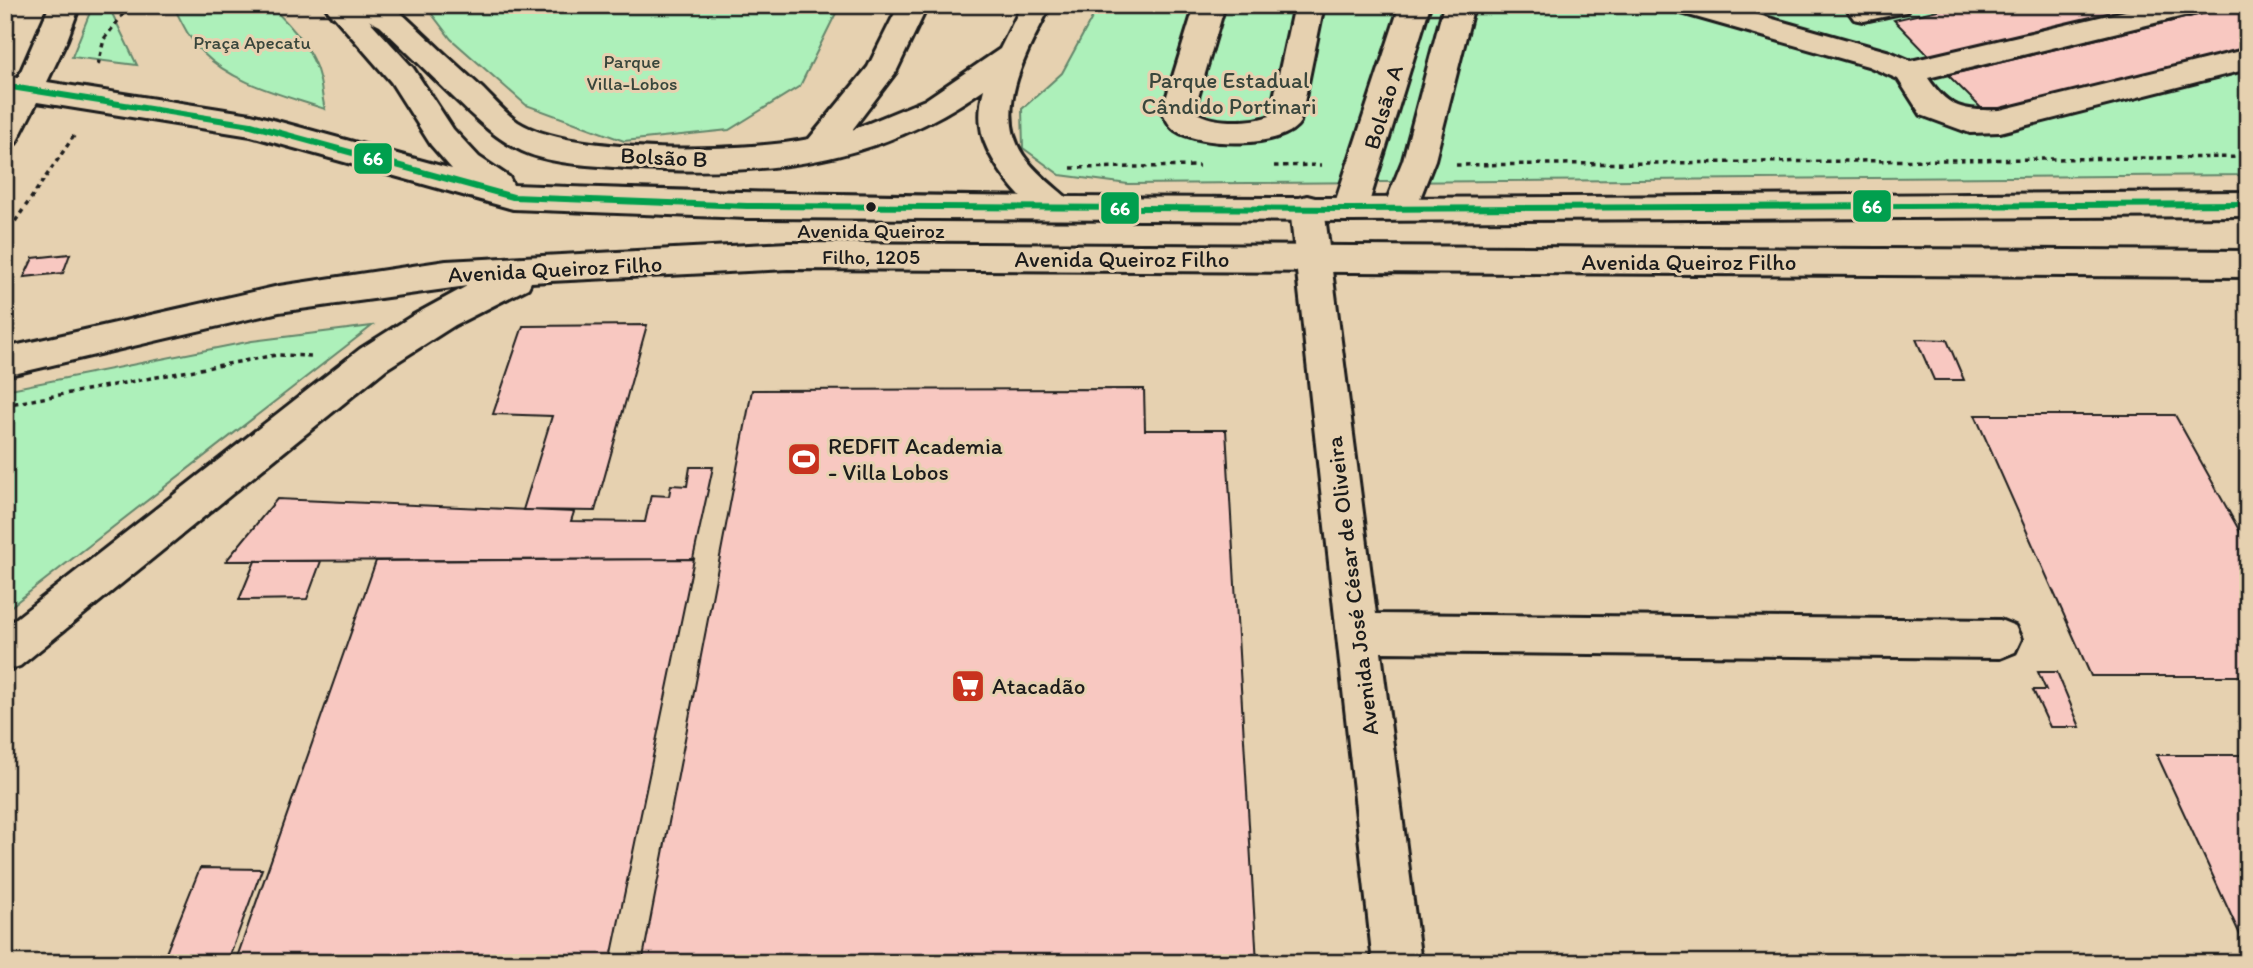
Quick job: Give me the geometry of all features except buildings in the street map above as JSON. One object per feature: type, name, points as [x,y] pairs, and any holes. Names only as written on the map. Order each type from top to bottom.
[{"type":"main road","points":[[5,135],[17,87],[65,5]]},
{"type":"main road","points":[[819,149],[881,72],[914,5]]},
{"type":"main road","name":"Bolsão B","points":[[1037,5],[1012,55],[997,97],[996,127],[1004,152],[1018,173],[1054,206]]},
{"type":"main road","points":[[1210,5],[1178,112],[1181,119],[1195,126],[1263,131],[1278,128],[1284,122],[1309,5]]},
{"type":"main road","name":"Bolsão A","points":[[1350,209],[1415,5]]},
{"type":"main road","name":"Bolsão A","points":[[1401,207],[1417,166],[1459,5]]},
{"type":"main road","points":[[1688,5],[1879,59],[1909,72],[1932,107],[1970,122],[2000,121],[2248,59]]},
{"type":"main road","points":[[1864,12],[1896,5]]},
{"type":"main road","points":[[1909,72],[2192,5]]},
{"type":"main road","points":[[340,7],[402,75],[442,137],[468,165],[513,197]]},
{"type":"main road","name":"Bolsão B","points":[[340,7],[374,11],[390,19],[506,129],[535,144],[583,153],[664,159],[744,160],[819,149],[880,132],[936,108],[1012,55]]},
{"type":"main road","points":[[17,87],[251,125],[513,197],[747,206],[1350,209],[2248,204]]},
{"type":"main road","name":"Avenida José César de Oliveira","points":[[1307,208],[1397,963]]},
{"type":"main road","name":"Avenida Queiroz Filho","points":[[5,362],[279,299],[446,274],[788,256],[1314,261],[2248,264]]},
{"type":"main road","points":[[5,652],[373,359],[425,324],[473,297],[544,268]]},
{"type":"main road","points":[[1358,634],[2000,639]]},
{"type":"path","points":[[104,39],[130,5]]},
{"type":"path","points":[[5,236],[80,125]]},
{"type":"path","points":[[1417,166],[2248,157]]},
{"type":"path","points":[[5,405],[276,355],[373,359]]},
{"type":"green space","name":"Praça Apecatu","points":[[93,5],[108,5],[137,65],[72,57]]},
{"type":"green space","name":"Praça Apecatu","points":[[173,5],[269,5],[306,47],[316,67],[325,109],[260,87],[215,63],[193,41]]},
{"type":"green space","name":"Parque Villa-Lobos","points":[[425,5],[840,5],[800,86],[729,130],[624,141],[526,105],[451,39]]},
{"type":"green space","name":"Parque Estadual Cândido Portinari","points":[[1099,5],[2248,5],[2248,175],[1128,184],[1060,175],[1023,148],[1022,109],[1062,73]]},
{"type":"green space","points":[[372,326],[5,611],[5,390],[252,341]]},
{"type":"transit line","name":"66","points":[[5,86],[251,125],[513,197],[747,206],[1350,209],[2248,204]]},
{"type":"place","name":"Avenida Queiroz Filho, 1205","points":[[871,207]]},
{"type":"place","name":"REDFIT Academia - Villa Lobos","points":[[804,459]]},
{"type":"place","name":"Atacadão","points":[[968,686]]}]
